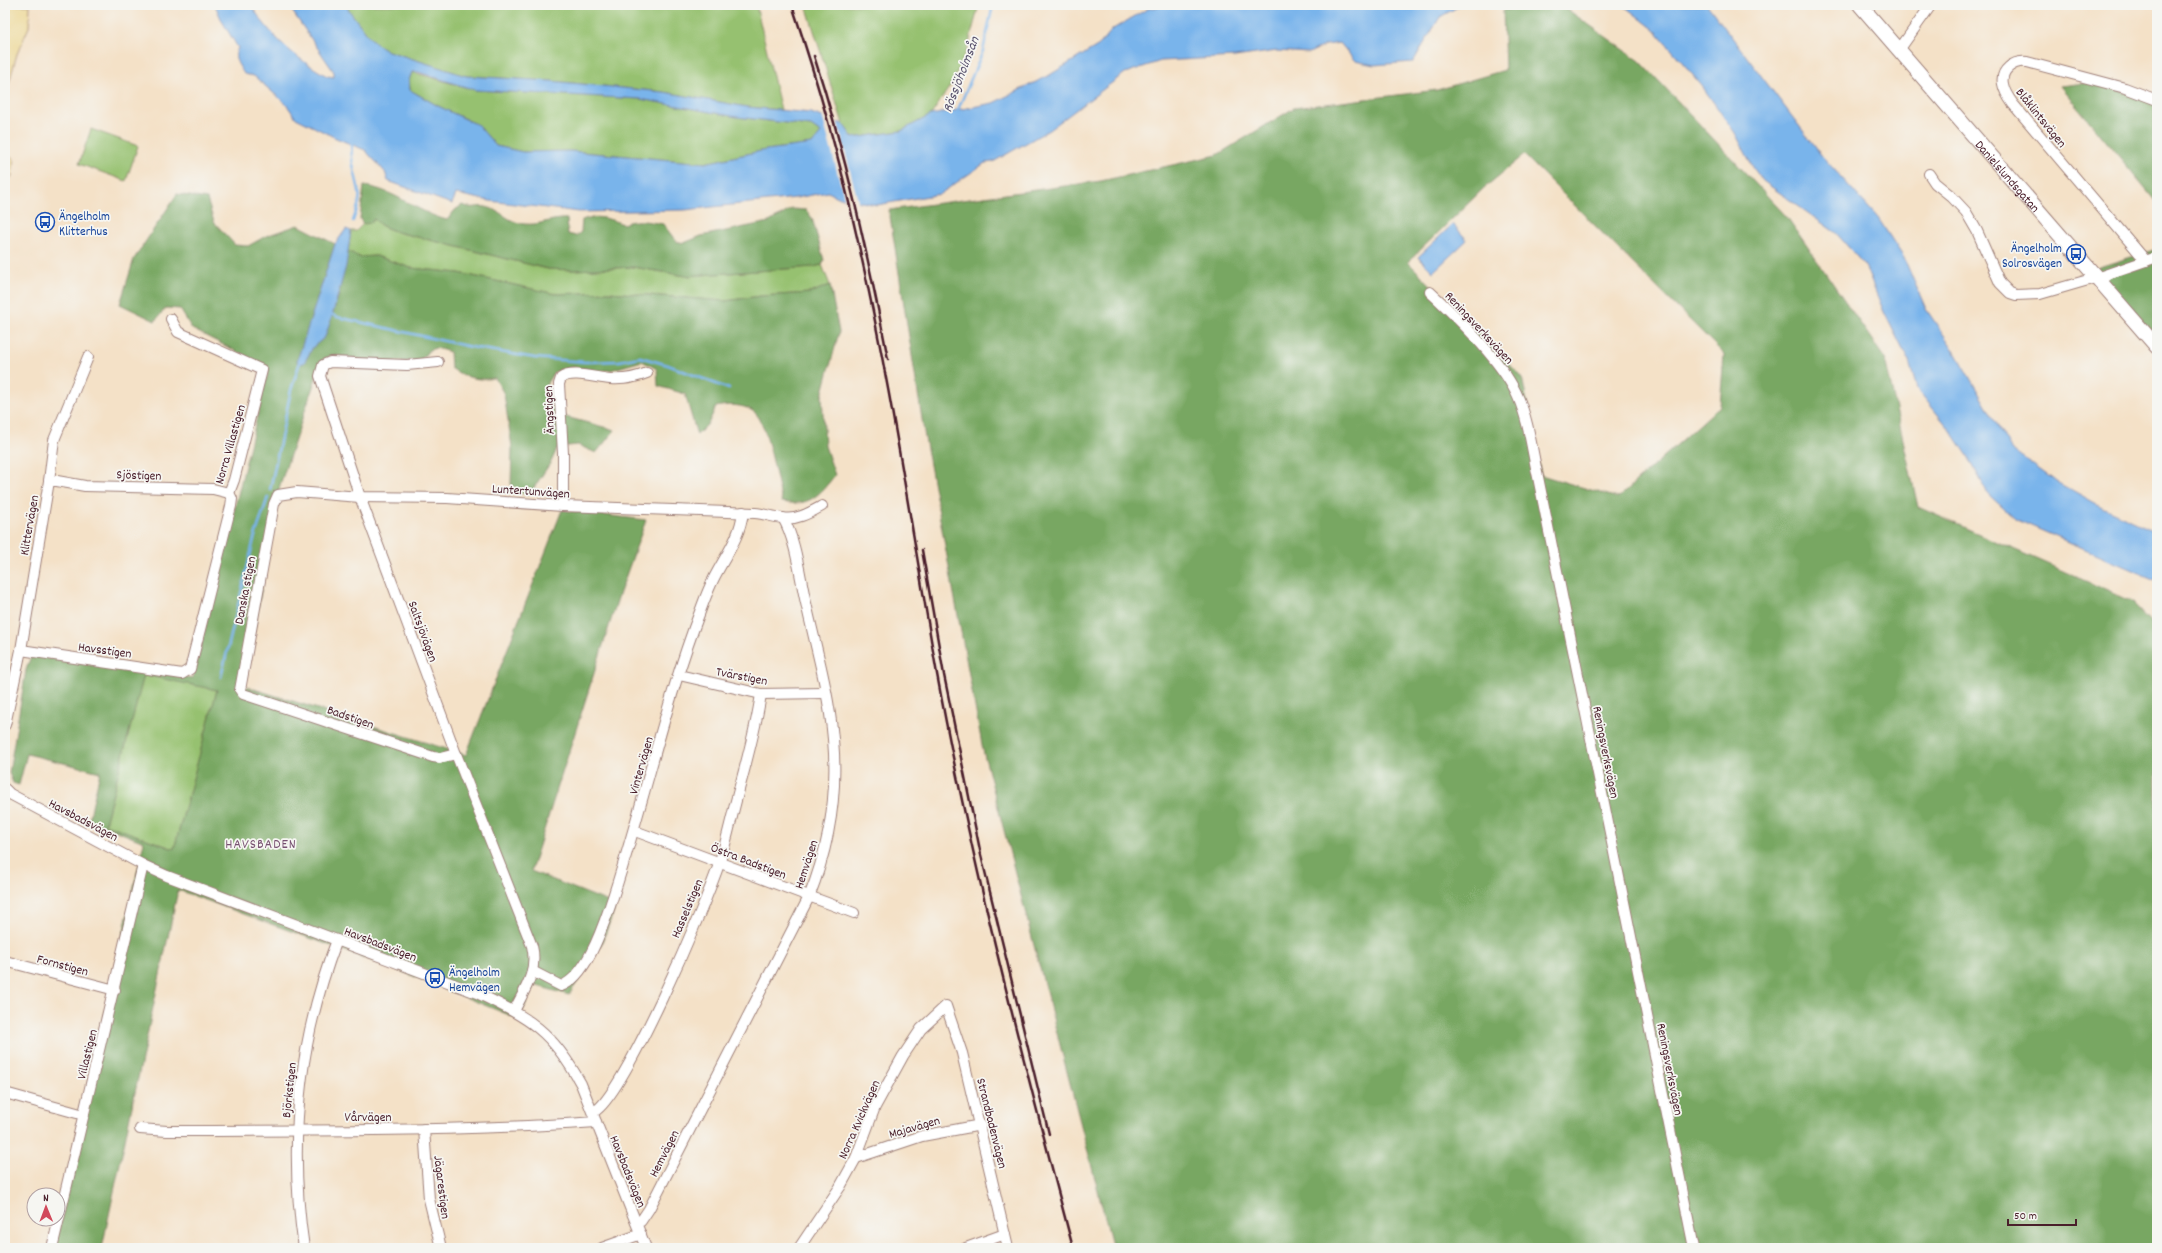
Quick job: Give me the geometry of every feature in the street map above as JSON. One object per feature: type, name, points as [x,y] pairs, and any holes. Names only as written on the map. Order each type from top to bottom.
[{"type":"street","name":"Danielslundsgatan","points":[[1860,5],[2157,347]]},
{"type":"street","points":[[1900,50],[1931,5]]},
{"type":"street","name":"Blåklintsvägen","points":[[2146,261],[2012,104],[2004,89],[2002,77],[2006,70],[2013,64],[2027,62],[2124,88],[2157,100]]},
{"type":"street","points":[[1929,174],[1935,183],[1951,196],[1966,212],[1977,231],[1996,277],[2010,293],[2030,296],[2097,277],[2157,257]]},
{"type":"street","name":"Reningsverksvägen","points":[[1430,292],[1455,315],[1507,374],[1519,398],[1539,485],[1694,1248]]},
{"type":"street","name":"Norra Villastigen","points":[[171,320],[178,332],[262,370],[234,480],[229,493],[232,499],[231,506],[190,669],[186,673]]},
{"type":"street","name":"Klittervägen","points":[[5,725],[21,650],[49,481],[54,440],[88,357]]},
{"type":"street","name":"Saltsjövägen","points":[[438,362],[407,365],[330,362],[323,365],[320,371],[321,381],[360,497],[456,754],[532,946],[534,963],[530,980],[514,1011]]},
{"type":"street","name":"Ängstigen","points":[[563,506],[560,378],[574,375],[611,379],[636,378],[647,373]]},
{"type":"street","name":"Sjöstigen","points":[[49,481],[85,486],[214,489],[229,493]]},
{"type":"street","name":"Luntertunvägen","points":[[278,495],[297,492],[360,497],[447,498],[563,506],[743,512],[769,514],[782,518]]},
{"type":"street","name":"Danska stigen","points":[[240,690],[274,504],[278,495]]},
{"type":"street","points":[[782,518],[797,517],[822,506]]},
{"type":"street","name":"Vintervägen","points":[[532,971],[561,986],[570,982],[579,972],[604,923],[635,831],[679,675],[701,609],[714,579],[736,540],[742,524],[743,512]]},
{"type":"street","name":"Hemvägen","points":[[636,1222],[641,1221],[649,1209],[809,897],[822,861],[828,833],[832,805],[833,740],[825,693],[795,557],[782,518]]},
{"type":"street","name":"Havsstigen","points":[[21,650],[182,674],[186,673]]},
{"type":"street","name":"Tvärstigen","points":[[679,675],[761,694],[825,693]]},
{"type":"street","name":"Badstigen","points":[[240,690],[243,694],[433,757],[440,758],[456,754]]},
{"type":"street","name":"Hasselstigen","points":[[594,1117],[629,1065],[648,1029],[720,862],[754,734],[761,694]]},
{"type":"street","name":"Havsbadsvägen","points":[[7,793],[143,865],[477,994],[514,1011],[551,1038],[567,1058],[594,1117],[646,1248]]},
{"type":"street","name":"Östra Badstigen","points":[[635,831],[854,913]]},
{"type":"street","name":"Villastigen","points":[[52,1248],[143,865]]},
{"type":"street","name":"Björkstigen","points":[[304,1248],[297,1189],[297,1130],[307,1041],[325,972],[337,940]]},
{"type":"street","name":"Fornstigen","points":[[5,961],[114,990]]},
{"type":"street","name":"Strandbadenvägen","points":[[946,1006],[962,1053],[981,1125],[1008,1248]]},
{"type":"street","name":"Norra Kvickvägen","points":[[799,1248],[840,1187],[856,1158],[875,1107],[903,1056],[921,1029],[946,1006]]},
{"type":"street","points":[[5,1092],[84,1115]]},
{"type":"street","name":"Vårvägen","points":[[140,1128],[166,1131],[527,1127],[594,1117]]},
{"type":"street","name":"Majavägen","points":[[856,1158],[922,1136],[981,1125]]},
{"type":"street","name":"Jägarestigen","points":[[424,1129],[429,1199],[441,1248]]},
{"type":"street","points":[[602,1248],[641,1234]]},
{"type":"street","points":[[966,1248],[1005,1234]]},
{"type":"green space","points":[[345,5],[756,5],[781,110],[747,107],[664,92],[551,81],[466,76],[388,51],[375,43]]},
{"type":"green space","points":[[806,5],[979,5],[967,50],[952,83],[931,115],[901,131],[853,138],[843,124]]},
{"type":"green space","points":[[1561,5],[1640,61],[1787,217],[1885,359],[1918,507],[2131,601],[2157,628],[2157,1248],[1113,1248],[983,750],[925,438],[889,210],[1101,181],[1217,155],[1294,108],[1437,90],[1505,70],[1503,10]],"holes":[[[1524,155],[1724,354],[1720,406],[1618,498],[1541,475],[1522,377],[1408,262],[1484,188]]]},
{"type":"green space","points":[[412,72],[475,90],[640,99],[737,117],[811,126],[821,133],[812,144],[766,150],[705,163],[570,151],[523,152],[496,146],[478,125],[438,106],[410,90],[409,80]]},
{"type":"green space","points":[[2093,82],[2147,99],[2157,104],[2157,202],[2060,86]]},
{"type":"green space","points":[[91,129],[138,146],[126,181],[79,164]]},
{"type":"green space","points":[[364,186],[375,188],[396,196],[436,217],[447,220],[455,210],[462,205],[470,207],[486,207],[518,223],[534,224],[558,219],[567,219],[568,234],[576,236],[581,232],[582,220],[587,218],[598,217],[623,224],[633,221],[643,221],[663,224],[676,241],[684,243],[701,236],[769,222],[792,209],[806,210],[812,218],[824,260],[822,265],[813,267],[686,276],[633,267],[574,270],[548,269],[397,232],[382,226],[374,219],[370,223],[363,224],[360,219]]},
{"type":"green space","points":[[177,194],[207,199],[214,222],[235,245],[248,246],[266,236],[298,225],[335,244],[297,361],[304,363],[313,347],[325,337],[338,297],[348,251],[359,257],[376,256],[411,268],[459,273],[556,294],[609,292],[725,301],[761,296],[810,293],[830,285],[839,332],[822,396],[825,446],[835,475],[824,489],[813,498],[799,503],[782,502],[765,431],[757,415],[753,411],[744,407],[727,405],[716,407],[708,424],[697,435],[685,394],[658,386],[657,369],[642,361],[611,370],[597,371],[573,367],[554,372],[547,383],[546,401],[566,417],[615,430],[596,453],[578,445],[558,447],[551,462],[529,495],[520,493],[511,485],[512,447],[504,394],[495,378],[478,379],[462,374],[451,368],[450,352],[436,348],[429,350],[420,361],[381,362],[333,355],[322,360],[280,485],[244,686],[466,755],[562,510],[646,520],[618,598],[531,871],[616,905],[602,943],[569,995],[534,985],[519,1019],[403,972],[178,890],[102,1248],[52,1248],[57,1227],[66,1227],[66,1187],[144,842],[89,820],[100,772],[27,754],[19,785],[13,783],[9,773],[26,670],[31,656],[193,678],[269,368],[192,329],[180,309],[166,308],[155,321],[120,304],[134,259]],"holes":[[[144,675],[217,690],[174,849],[105,824]]]},
{"type":"green space","points":[[374,219],[382,226],[397,232],[548,269],[574,270],[633,267],[686,276],[813,267],[822,265],[830,285],[810,293],[761,296],[725,301],[609,292],[556,294],[459,273],[411,268],[376,256],[359,257],[348,251],[351,231],[356,231],[363,224],[370,223]]},
{"type":"green space","points":[[2157,249],[2157,339],[2096,268]]},
{"type":"green space","points":[[144,674],[217,690],[174,849],[105,824]]},
{"type":"sand","points":[[5,5],[30,5],[29,27],[17,54],[5,97]]},
{"type":"sand","points":[[5,152],[14,159],[12,177],[5,178]]},
{"type":"water","points":[[215,5],[251,5],[267,27],[284,46],[315,69],[327,76],[334,77],[334,72],[288,5],[345,5],[375,43],[388,51],[466,76],[551,81],[664,92],[747,107],[811,113],[843,124],[853,138],[901,131],[931,115],[993,103],[1048,76],[1099,45],[1113,29],[1147,9],[1165,5],[1461,5],[1440,17],[1413,62],[1374,65],[1355,61],[1340,43],[1326,45],[1309,53],[1277,51],[1235,57],[1161,61],[1125,73],[1049,130],[993,162],[985,163],[940,194],[877,205],[840,198],[828,192],[796,198],[685,210],[579,212],[490,201],[456,194],[452,204],[388,181],[385,172],[365,150],[336,138],[296,118],[286,104],[254,76],[244,74],[236,58],[238,48],[222,21]],"holes":[[[412,72],[418,72],[475,90],[640,99],[737,117],[811,126],[821,133],[812,144],[766,150],[705,163],[570,151],[523,152],[496,146],[478,125],[438,106],[410,90],[409,80]]]},
{"type":"water","points":[[1623,5],[1707,5],[1709,7],[1822,156],[1878,218],[1904,258],[1926,309],[1952,347],[2011,449],[2054,480],[2104,508],[2157,532],[2157,582],[2015,519],[1988,494],[1968,456],[1952,432],[1917,389],[1909,362],[1884,312],[1865,266],[1836,233],[1763,181],[1754,169],[1735,133],[1702,86],[1656,31]]},
{"type":"water","points":[[1453,224],[1467,240],[1433,272],[1418,257]]},
{"type":"water","points":[[346,229],[351,231],[346,266],[331,320],[325,337],[313,347],[304,363],[299,364],[297,361],[335,244]]},
{"type":"pier","points":[[822,115],[837,120],[859,205],[845,201]]},
{"type":"waterway","name":"Rössjöholmsån","points":[[957,112],[983,51],[993,5]]},
{"type":"waterway","points":[[352,145],[353,163],[359,195],[358,206],[353,221]]},
{"type":"waterway","points":[[331,314],[337,317],[471,347],[535,358],[586,362],[619,361],[640,357],[668,365],[729,389]]},
{"type":"waterway","points":[[270,490],[291,390],[300,362]]},
{"type":"waterway","points":[[221,677],[254,539],[268,497]]},
{"type":"railway","points":[[792,5],[827,118],[856,233],[890,398],[937,674],[966,819],[999,962],[1073,1248]]},
{"type":"railway","points":[[814,56],[826,93],[856,206],[888,359]]},
{"type":"railway","points":[[922,550],[944,675],[981,855],[1049,1134]]},
{"type":"place","name":"Ängelholm Klitterhus","points":[[45,222]]},
{"type":"place","name":"Ängelholm Solrosvägen","points":[[2076,254]]},
{"type":"place","name":"Ängelholm Hemvägen","points":[[435,978]]},
{"type":"district","name":"HAVSBADEN","points":[[261,843]]}]
